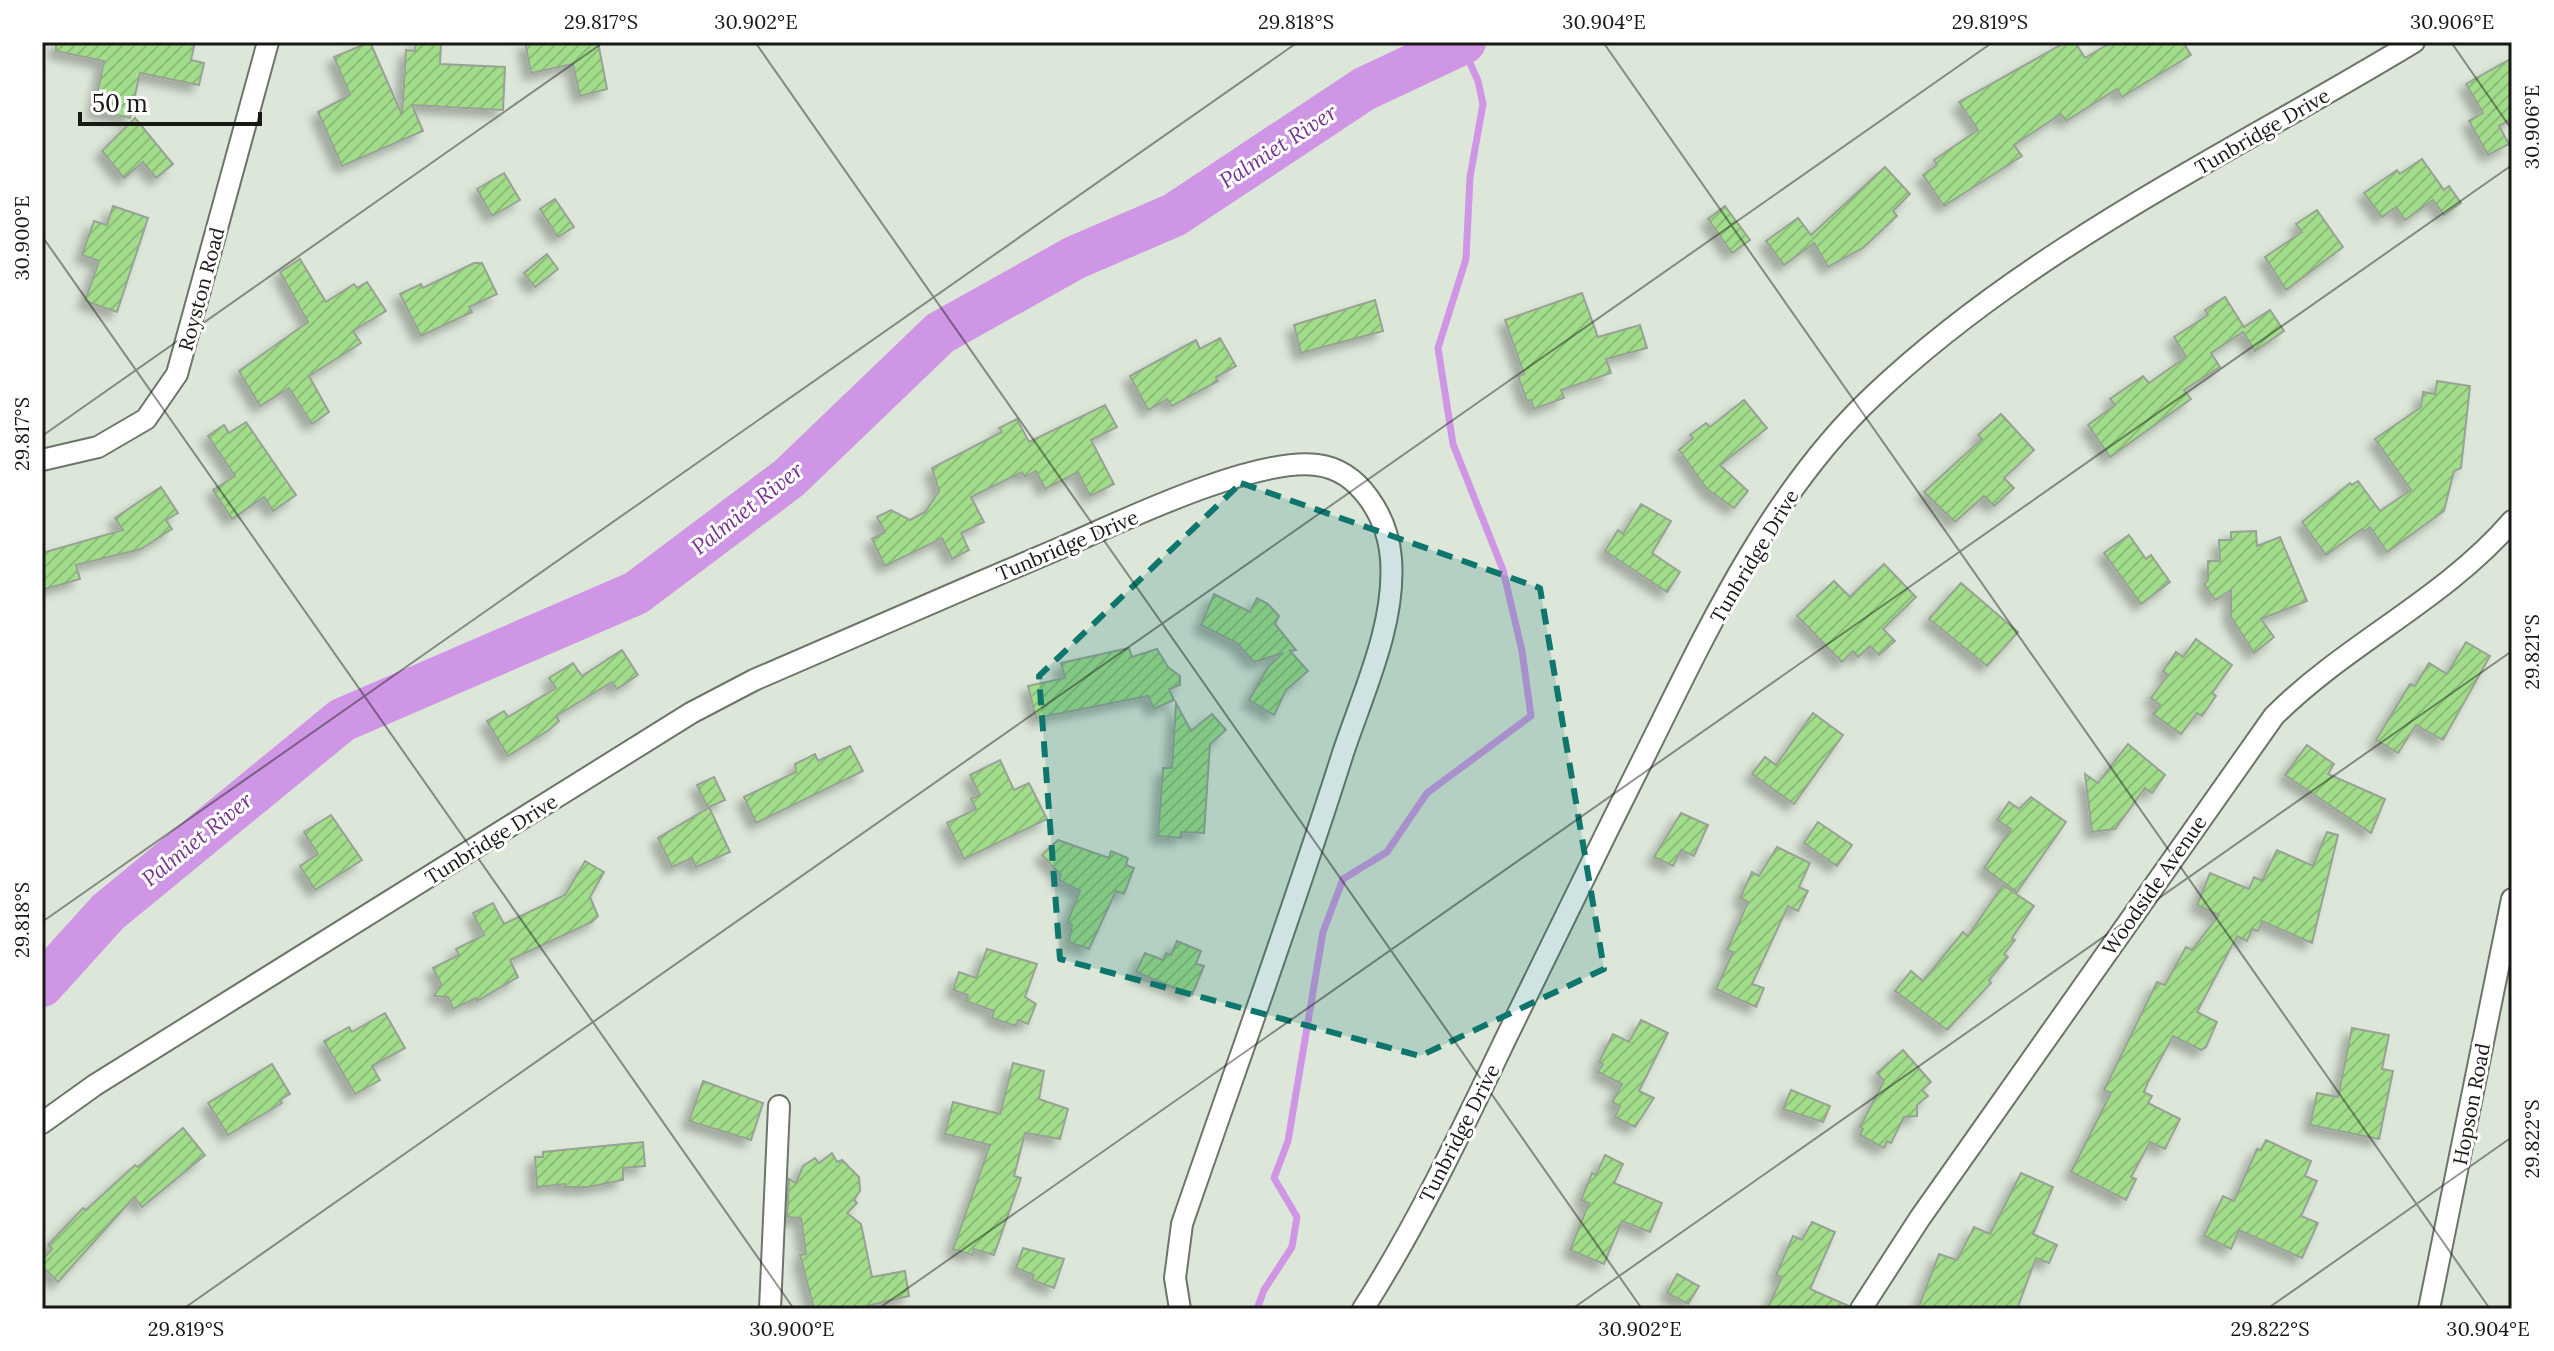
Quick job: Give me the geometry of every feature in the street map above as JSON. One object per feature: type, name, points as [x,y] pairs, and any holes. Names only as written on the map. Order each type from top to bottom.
[{"type":"street","name":"Royston Road","points":[[42,460],[98,447],[146,419],[177,374],[268,42]]},
{"type":"street","name":"Tunbridge Drive","points":[[1363,1309],[1390,1267],[1455,1143],[1684,677],[1767,527],[1836,435],[1913,361],[2053,254],[2414,42]]},
{"type":"street","name":"Tunbridge Drive","points":[[42,1123],[95,1085],[691,713],[768,674],[1157,507],[1265,469],[1316,465],[1347,476],[1379,514],[1389,539],[1390,594],[1382,632],[1327,804],[1182,1224],[1175,1278],[1180,1309]]},
{"type":"street","name":"Woodside Avenue","points":[[1861,1309],[1920,1218],[2274,716],[2306,686],[2441,589],[2512,521]]},
{"type":"street","name":"Hopson Road","points":[[2429,1309],[2512,899]]},
{"type":"street","points":[[770,1309],[779,1106]]},
{"type":"highlighted area","points":[[1241,483],[1540,588],[1604,969],[1420,1056],[1060,959],[1039,676]]},
{"type":"building","points":[[56,42],[195,42],[191,60],[204,63],[199,85],[140,73],[130,118],[94,110],[104,61],[56,51]]},
{"type":"building","points":[[370,42],[402,115],[406,50],[415,51],[416,42],[441,42],[440,64],[505,67],[503,110],[412,105],[423,131],[342,166],[318,112],[350,95],[334,57]]},
{"type":"building","points":[[525,42],[598,42],[607,89],[580,96],[573,64],[531,73]]},
{"type":"building","points":[[2066,42],[2075,42],[2085,58],[2112,42],[2183,42],[2191,55],[2122,97],[2117,89],[2066,121],[2061,114],[2014,145],[2022,156],[1944,206],[1923,175],[1937,165],[1934,160],[1978,130],[1959,102]]},
{"type":"building","points":[[2512,58],[2512,119],[2499,126],[2509,144],[2488,155],[2469,121],[2483,113],[2466,84]]},
{"type":"building","points":[[135,118],[173,164],[156,178],[143,162],[124,178],[102,151]]},
{"type":"building","points":[[2422,159],[2444,190],[2449,186],[2461,203],[2444,215],[2433,200],[2405,220],[2396,207],[2382,217],[2364,193],[2397,170],[2400,174]]},
{"type":"building","points":[[1885,167],[1910,194],[1893,211],[1897,216],[1863,248],[1828,267],[1814,243],[1784,265],[1766,241],[1798,218],[1811,235]]},
{"type":"building","points":[[504,173],[520,200],[492,216],[477,189]]},
{"type":"building","points":[[555,199],[574,227],[558,237],[540,209]]},
{"type":"building","points":[[113,206],[148,218],[117,312],[85,301],[99,261],[82,255],[94,221],[107,225]]},
{"type":"building","points":[[1725,206],[1750,240],[1732,253],[1708,219]]},
{"type":"building","points":[[2317,210],[2343,247],[2286,290],[2265,257],[2302,232],[2296,224]]},
{"type":"building","points":[[547,254],[558,269],[535,287],[524,273]]},
{"type":"building","points":[[300,259],[326,302],[354,284],[357,288],[367,282],[386,311],[353,331],[361,343],[309,376],[329,412],[312,424],[289,388],[260,406],[239,371],[308,322],[280,272]]},
{"type":"building","points":[[474,263],[482,263],[497,294],[469,307],[472,312],[421,336],[400,294],[421,284],[423,288]]},
{"type":"building","points":[[1582,293],[1598,337],[1640,325],[1647,348],[1606,359],[1611,373],[1561,390],[1564,398],[1534,409],[1531,400],[1527,401],[1518,376],[1524,374],[1505,320]]},
{"type":"building","points":[[2225,297],[2244,327],[2270,310],[2284,331],[2255,351],[2243,332],[2211,353],[2220,367],[2184,390],[2191,399],[2110,457],[2088,425],[2115,405],[2110,399],[2143,376],[2149,383],[2186,357],[2174,337],[2208,315],[2205,310]]},
{"type":"building","points":[[1375,300],[1383,331],[1301,353],[1294,325]]},
{"type":"building","points":[[1220,338],[1236,366],[1216,377],[1218,381],[1172,406],[1167,399],[1148,410],[1130,376],[1196,340],[1200,349]]},
{"type":"building","points":[[2437,381],[2470,386],[2461,468],[2454,471],[2444,511],[2387,552],[2370,527],[2364,532],[2362,529],[2326,555],[2302,522],[2350,483],[2352,485],[2358,481],[2380,511],[2411,490],[2375,439],[2421,407],[2423,392],[2435,394]]},
{"type":"building","points":[[1744,400],[1767,428],[1720,465],[1748,491],[1734,508],[1707,489],[1679,450],[1693,438],[1690,435],[1706,423],[1710,427]]},
{"type":"building","points":[[1105,405],[1117,427],[1091,440],[1114,484],[1090,496],[1078,472],[1045,489],[1036,471],[1025,477],[1022,472],[971,497],[984,522],[961,533],[969,550],[952,559],[942,538],[885,566],[872,539],[885,532],[877,517],[891,510],[910,520],[925,512],[939,491],[932,468],[1002,432],[999,428],[1017,419],[1029,442]]},
{"type":"building","points":[[2001,414],[2034,450],[2004,478],[2014,488],[1994,506],[1984,496],[1955,522],[1924,492],[1982,439],[1978,435]]},
{"type":"building","points":[[246,422],[296,495],[273,511],[264,497],[232,519],[213,490],[235,476],[208,436],[224,425],[229,433]]},
{"type":"building","points":[[161,487],[178,513],[166,520],[172,529],[141,549],[76,565],[80,579],[42,590],[42,553],[123,530],[115,518]]},
{"type":"building","points":[[1641,504],[1671,521],[1652,553],[1680,572],[1667,592],[1605,551],[1618,530],[1623,534]]},
{"type":"building","points":[[2256,531],[2257,546],[2280,537],[2307,601],[2261,619],[2274,637],[2254,653],[2231,617],[2231,590],[2215,600],[2204,584],[2208,580],[2208,561],[2220,561],[2219,540],[2231,540],[2231,532]]},
{"type":"building","points":[[2129,535],[2146,559],[2151,555],[2170,582],[2141,604],[2104,553]]},
{"type":"building","points":[[1884,564],[1916,597],[1883,629],[1895,641],[1879,655],[1870,646],[1858,657],[1853,651],[1842,662],[1797,616],[1834,581],[1850,597]]},
{"type":"building","points":[[1961,583],[2018,632],[1987,666],[1929,619]]},
{"type":"building","points":[[1214,594],[1250,612],[1257,598],[1268,604],[1279,616],[1275,624],[1296,650],[1290,651],[1308,671],[1286,690],[1274,715],[1249,700],[1268,667],[1283,653],[1254,662],[1237,643],[1201,625]]},
{"type":"building","points":[[2196,639],[2232,665],[2212,693],[2216,696],[2202,716],[2197,713],[2181,734],[2153,714],[2160,705],[2151,698],[2168,675],[2163,671],[2176,652],[2183,657]]},
{"type":"building","points":[[2466,642],[2490,656],[2443,740],[2416,725],[2398,753],[2376,740],[2410,684],[2415,686],[2429,663],[2447,674]]},
{"type":"building","points":[[1129,648],[1132,657],[1157,649],[1168,667],[1180,676],[1180,685],[1169,689],[1174,700],[1154,709],[1148,696],[1036,718],[1028,686],[1065,678],[1061,663]]},
{"type":"building","points":[[622,650],[638,675],[617,689],[612,682],[556,716],[559,721],[549,730],[508,756],[487,721],[504,711],[508,717],[556,688],[549,678],[573,663],[582,676]]},
{"type":"building","points":[[1176,703],[1191,731],[1212,714],[1226,730],[1210,744],[1204,833],[1181,832],[1181,838],[1158,836],[1163,768],[1172,768]]},
{"type":"building","points":[[1813,713],[1843,735],[1794,804],[1752,774],[1765,757],[1776,765]]},
{"type":"building","points":[[2128,744],[2165,775],[2152,793],[2145,788],[2115,829],[2092,832],[2085,774],[2098,783]]},
{"type":"building","points":[[2307,745],[2334,764],[2328,774],[2385,799],[2371,833],[2285,775]]},
{"type":"building","points":[[850,746],[863,771],[756,823],[744,797],[796,772],[795,764],[815,754],[818,761]]},
{"type":"building","points":[[1000,760],[1014,790],[1029,783],[1047,819],[964,859],[947,823],[976,809],[971,799],[980,795],[970,775]]},
{"type":"building","points":[[714,777],[725,800],[709,807],[730,852],[696,867],[692,858],[672,867],[658,838],[708,808],[697,785]]},
{"type":"building","points":[[2031,797],[2066,822],[2017,892],[1984,868],[2011,829],[1997,820],[2009,802],[2019,809]]},
{"type":"building","points":[[1681,813],[1708,825],[1694,856],[1681,850],[1673,866],[1654,857]]},
{"type":"building","points":[[331,815],[362,860],[315,890],[300,866],[318,854],[304,832]]},
{"type":"building","points":[[1818,822],[1852,845],[1837,866],[1804,843]]},
{"type":"building","points":[[2327,832],[2338,835],[2312,943],[2262,921],[2258,931],[2252,929],[2247,941],[2237,936],[2197,1012],[2217,1022],[2206,1047],[2201,1050],[2173,1036],[2148,1082],[2144,1092],[2152,1096],[2148,1103],[2180,1119],[2165,1149],[2150,1142],[2131,1177],[2136,1179],[2126,1200],[2071,1172],[2111,1093],[2104,1090],[2157,982],[2165,985],[2186,947],[2192,950],[2219,915],[2197,905],[2210,873],[2249,889],[2254,877],[2262,881],[2277,850],[2313,866]]},
{"type":"building","points":[[1058,840],[1109,858],[1111,851],[1128,858],[1126,865],[1134,868],[1124,894],[1116,891],[1089,949],[1069,942],[1072,925],[1067,923],[1080,891],[1059,880],[1061,875],[1042,855]]},
{"type":"building","points":[[1777,847],[1810,863],[1799,887],[1808,891],[1798,911],[1788,906],[1752,984],[1764,988],[1756,1007],[1716,989],[1733,952],[1727,950],[1748,902],[1740,898],[1752,872],[1759,876]]},
{"type":"building","points":[[585,861],[604,872],[590,897],[598,916],[592,922],[510,960],[518,977],[477,1001],[476,998],[453,1009],[448,997],[434,996],[441,984],[433,968],[459,955],[456,949],[484,935],[473,913],[493,903],[504,924],[565,895]]},
{"type":"building","points":[[2003,885],[2034,906],[2012,938],[2015,940],[2004,954],[2008,957],[1989,980],[1991,983],[1947,1030],[1895,991],[1911,971],[1923,981],[1963,932],[1968,936]]},
{"type":"building","points":[[1177,941],[1201,951],[1196,964],[1204,966],[1192,995],[1136,972],[1145,953],[1163,960],[1166,953],[1171,955]]},
{"type":"building","points":[[987,949],[1037,964],[1025,997],[1036,1004],[1028,1024],[1018,1020],[1016,1026],[992,1018],[994,1011],[966,1001],[968,995],[953,990],[959,972],[976,978]]},
{"type":"building","points":[[385,1013],[405,1048],[372,1066],[380,1080],[355,1094],[324,1041],[349,1027],[352,1032]]},
{"type":"building","points":[[1641,1020],[1668,1033],[1639,1091],[1654,1098],[1635,1127],[1615,1117],[1620,1106],[1612,1102],[1622,1084],[1598,1072],[1603,1064],[1599,1062],[1613,1034],[1629,1042]]},
{"type":"building","points":[[2352,1028],[2389,1035],[2382,1069],[2393,1071],[2379,1139],[2310,1125],[2317,1093],[2338,1097]]},
{"type":"building","points":[[1903,1050],[1931,1082],[1922,1090],[1928,1096],[1917,1105],[1917,1116],[1904,1117],[1891,1143],[1887,1141],[1884,1148],[1860,1135],[1863,1129],[1860,1127],[1884,1081],[1877,1073]]},
{"type":"building","points":[[1013,1063],[1044,1071],[1039,1099],[1068,1109],[1060,1139],[1025,1133],[1014,1176],[1021,1178],[994,1255],[974,1249],[972,1255],[953,1249],[990,1145],[945,1134],[953,1102],[1000,1114]]},
{"type":"building","points":[[272,1064],[290,1094],[280,1100],[282,1103],[228,1135],[208,1103]]},
{"type":"building","points":[[703,1081],[763,1103],[751,1140],[689,1121]]},
{"type":"building","points":[[1791,1090],[1830,1106],[1823,1122],[1783,1109]]},
{"type":"building","points":[[183,1128],[205,1155],[142,1207],[134,1197],[58,1282],[42,1266],[42,1260],[52,1249],[48,1245],[83,1208],[86,1210],[135,1165],[138,1167]]},
{"type":"building","points":[[2266,1140],[2311,1161],[2305,1176],[2317,1181],[2301,1216],[2318,1223],[2302,1258],[2239,1230],[2231,1249],[2204,1236],[2223,1196],[2234,1201],[2257,1149],[2261,1150]]},
{"type":"building","points":[[643,1142],[645,1166],[623,1168],[623,1180],[588,1187],[565,1187],[565,1184],[537,1187],[535,1157],[543,1157],[543,1152]]},
{"type":"building","points":[[832,1153],[837,1162],[842,1160],[859,1177],[860,1191],[854,1200],[857,1203],[847,1213],[861,1224],[872,1277],[905,1271],[909,1296],[854,1309],[814,1309],[800,1255],[806,1254],[801,1218],[787,1217],[789,1179],[796,1183],[803,1166],[815,1158],[819,1163]]},
{"type":"building","points":[[1605,1155],[1623,1164],[1614,1183],[1662,1203],[1650,1232],[1622,1221],[1604,1264],[1570,1250],[1589,1203],[1581,1200],[1592,1173],[1596,1175]]},
{"type":"building","points":[[2021,1173],[2053,1187],[2033,1234],[2057,1245],[2049,1263],[2036,1258],[2017,1309],[1918,1309],[1939,1254],[1957,1260],[1974,1227],[1990,1234]]},
{"type":"building","points":[[1812,1222],[1835,1232],[1810,1289],[1849,1306],[1848,1309],[1767,1309],[1782,1277],[1776,1275],[1793,1236],[1802,1240]]},
{"type":"building","points":[[1023,1248],[1064,1259],[1054,1288],[1032,1280],[1034,1275],[1016,1268]]},
{"type":"building","points":[[1677,1274],[1699,1286],[1688,1304],[1667,1293]]},
{"type":"waterway","name":"Palmiet River","points":[[42,985],[108,912],[342,720],[636,593],[789,478],[940,333],[1074,258],[1174,215],[1364,89],[1464,42]]},
{"type":"waterway","points":[[1257,1309],[1264,1290],[1292,1247],[1297,1217],[1274,1178],[1288,1141],[1323,932],[1343,879],[1387,852],[1427,793],[1531,716],[1522,651],[1503,570],[1453,444],[1438,348],[1466,259],[1470,177],[1483,104],[1478,81],[1461,43]]}]
